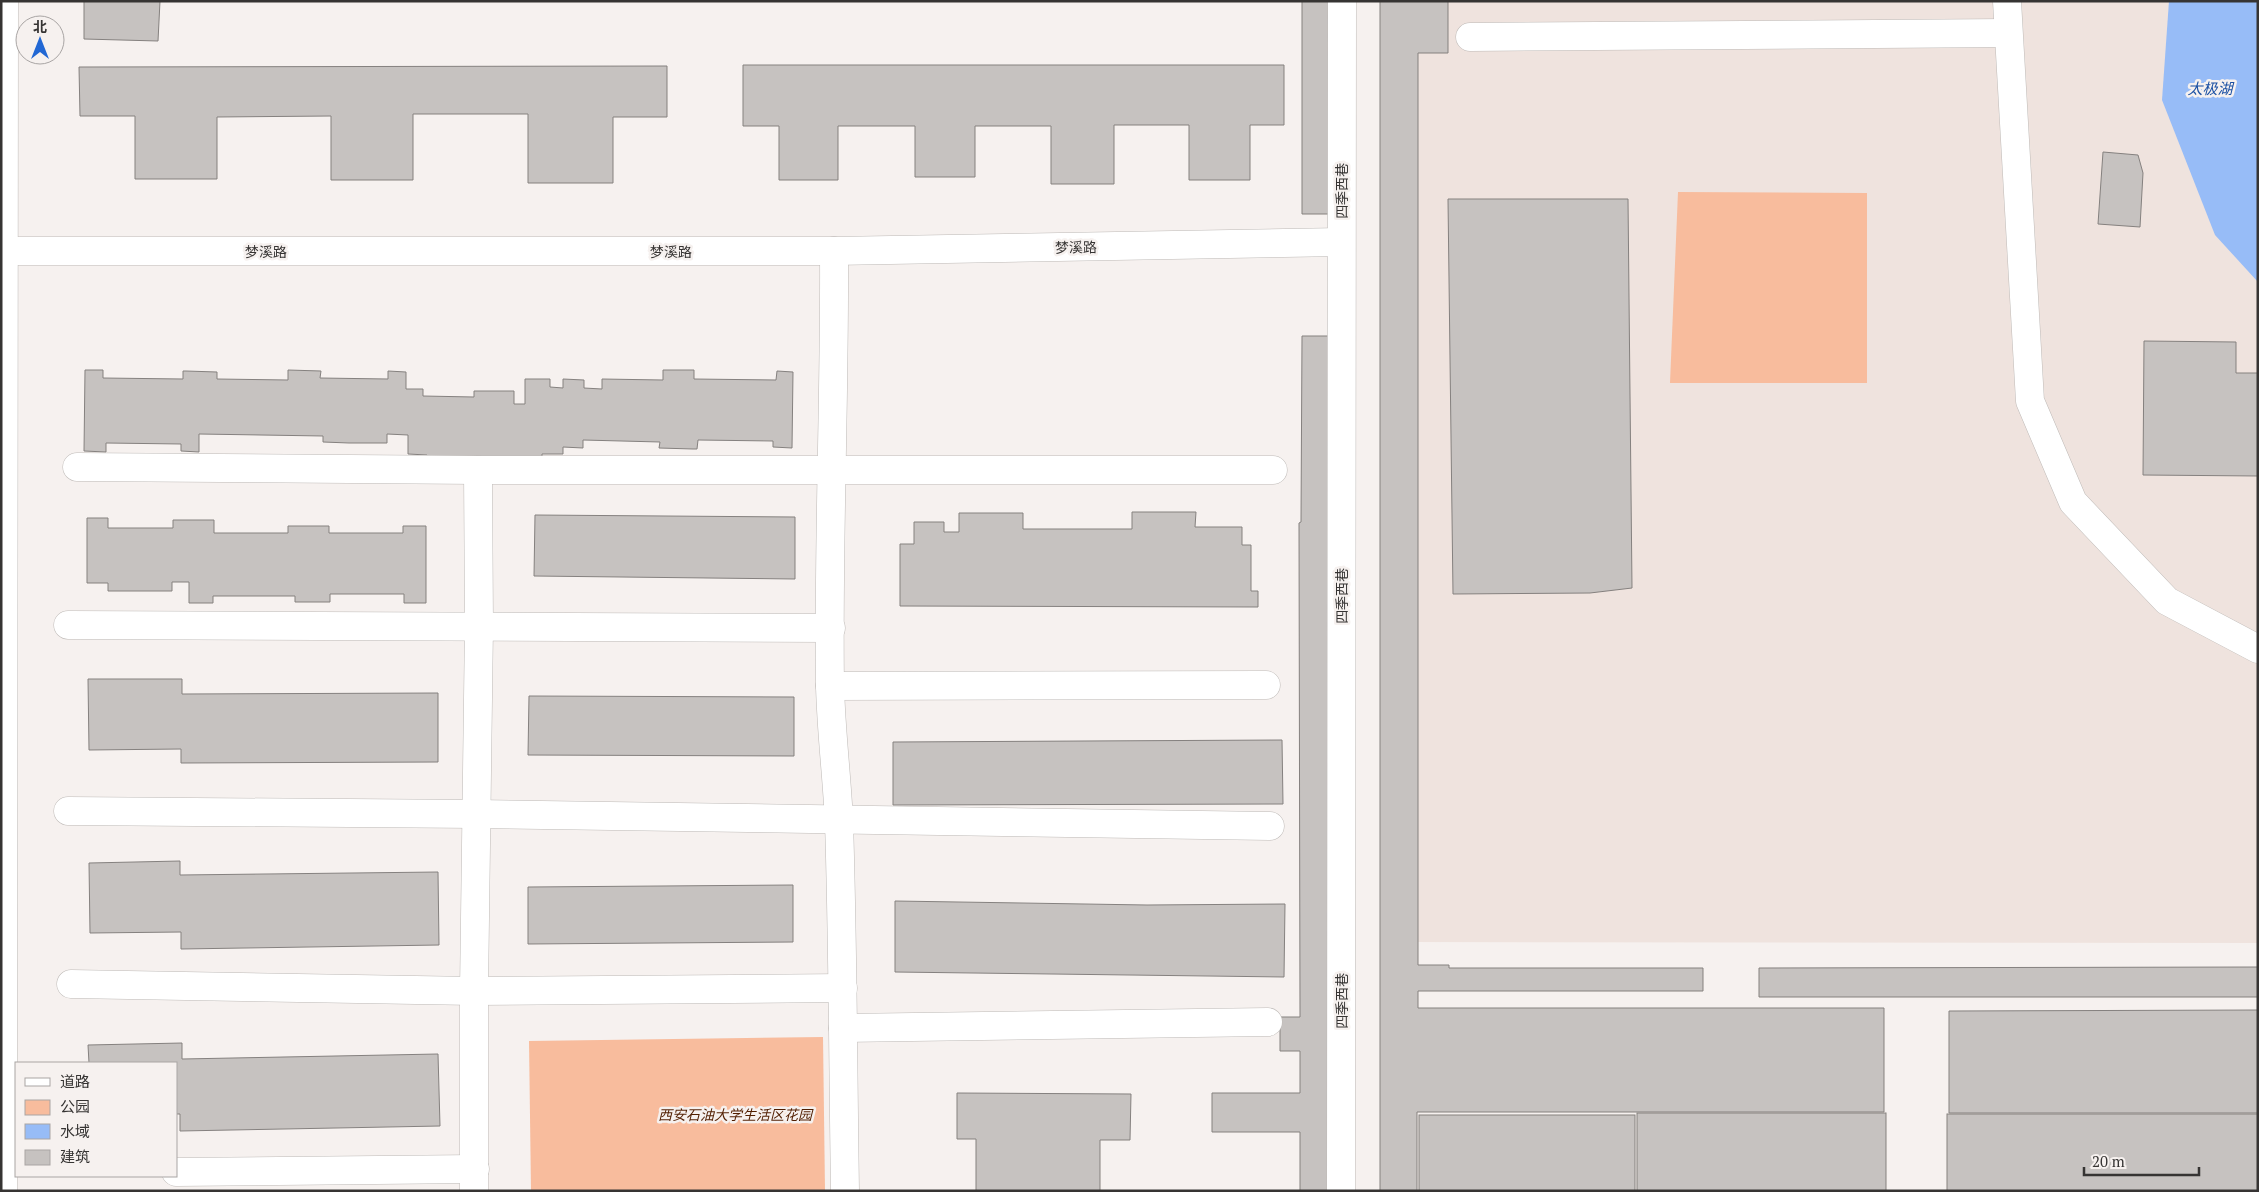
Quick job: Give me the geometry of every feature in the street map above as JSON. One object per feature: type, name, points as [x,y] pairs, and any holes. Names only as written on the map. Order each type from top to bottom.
[{"type":"street","points":[[3,1191],[4,1]]},
{"type":"street","name":"四季西巷","points":[[1341,1191],[1342,1]]},
{"type":"street","points":[[2007,1],[2007,33],[2030,401],[2073,502],[2167,601],[2258,649]]},
{"type":"street","points":[[1470,37],[2007,33]]},
{"type":"street","name":"梦溪路","points":[[3,251],[834,251],[1341,242]]},
{"type":"street","points":[[834,251],[830,686],[839,820],[844,988],[845,1191]]},
{"type":"street","points":[[77,467],[478,470],[831,468],[1273,470]]},
{"type":"street","points":[[178,1172],[475,1180],[474,991],[479,626],[478,470]]},
{"type":"street","points":[[68,625],[831,628]]},
{"type":"street","points":[[830,686],[1266,685]]},
{"type":"street","points":[[68,810],[1270,826]]},
{"type":"street","points":[[71,984],[474,991],[844,988]]},
{"type":"street","points":[[843,1028],[1268,1022]]},
{"type":"shaded area","points":[[1406,1],[2258,1],[2258,943],[1410,942]]},
{"type":"green space","points":[[1458,1],[1973,1],[1973,2]]},
{"type":"green space","points":[[1678,192],[1867,193],[1867,383],[1670,383]]},
{"type":"green space","name":"西安石油大学生活区花园","points":[[823,1037],[825,1191],[531,1191],[529,1041]]},
{"type":"water","name":"太极湖","points":[[2169,1],[2258,1],[2258,282],[2215,235],[2162,100]]},
{"type":"building","points":[[84,1],[160,1],[158,41],[84,39]]},
{"type":"building","points":[[1302,1],[1339,1],[1338,214],[1302,214]]},
{"type":"building","points":[[1380,1],[1448,1],[1448,53],[1418,53],[1418,965],[1449,965],[1449,968],[1703,968],[1703,991],[1418,991],[1418,1008],[1884,1008],[1884,1112],[1417,1112],[1417,1191],[1380,1191]]},
{"type":"building","points":[[743,65],[1284,65],[1284,125],[1250,125],[1250,180],[1189,180],[1189,125],[1114,125],[1114,184],[1051,184],[1051,126],[975,126],[975,177],[915,177],[915,126],[838,126],[838,180],[779,180],[779,126],[743,126]]},
{"type":"building","points":[[667,66],[667,117],[613,117],[613,183],[528,183],[528,114],[413,114],[413,180],[331,180],[331,116],[217,117],[217,179],[135,179],[135,116],[80,116],[79,67]]},
{"type":"building","points":[[2103,152],[2138,155],[2143,173],[2140,227],[2098,224]]},
{"type":"building","points":[[1448,199],[1628,199],[1632,588],[1590,593],[1453,594]]},
{"type":"building","points":[[1302,336],[1337,336],[1337,1191],[1300,1191],[1300,1132],[1212,1132],[1212,1093],[1300,1093],[1300,1051],[1280,1051],[1280,1017],[1300,1017],[1299,523],[1301,522]]},
{"type":"building","points":[[2144,341],[2236,342],[2236,373],[2258,373],[2258,476],[2143,475]]},
{"type":"building","points":[[85,370],[103,370],[103,378],[183,379],[183,371],[186,371],[217,372],[217,379],[288,380],[288,370],[321,371],[320,378],[388,379],[388,371],[406,372],[406,389],[423,389],[423,396],[474,397],[474,391],[514,391],[514,404],[525,404],[525,379],[550,379],[550,387],[563,388],[563,379],[584,380],[584,388],[602,389],[602,379],[663,380],[663,370],[694,370],[694,379],[776,380],[777,371],[793,372],[792,448],[773,447],[773,441],[698,440],[697,449],[693,449],[659,448],[660,442],[583,440],[583,448],[563,447],[563,454],[542,454],[542,464],[427,463],[427,455],[408,454],[408,435],[387,434],[387,443],[349,443],[323,442],[323,436],[199,434],[199,452],[181,451],[181,444],[106,443],[106,452],[84,451]]},
{"type":"building","points":[[1132,512],[1196,512],[1195,527],[1242,527],[1242,545],[1251,545],[1251,591],[1258,591],[1258,607],[900,606],[900,544],[914,544],[914,522],[944,522],[944,532],[959,532],[959,513],[1023,513],[1023,529],[1132,529]]},
{"type":"building","points":[[535,515],[795,517],[795,579],[534,576]]},
{"type":"building","points":[[87,518],[108,518],[108,528],[173,528],[173,520],[214,520],[214,533],[288,533],[288,526],[329,526],[329,533],[403,533],[403,526],[426,526],[426,603],[404,603],[404,594],[330,594],[330,602],[295,602],[295,596],[213,596],[213,603],[189,603],[189,582],[172,582],[172,591],[108,591],[108,583],[87,583]]},
{"type":"building","points":[[88,679],[182,679],[182,694],[438,693],[438,762],[181,763],[181,749],[89,750]]},
{"type":"building","points":[[529,696],[794,697],[794,756],[528,755]]},
{"type":"building","points":[[1282,740],[1283,804],[893,805],[893,742]]},
{"type":"building","points":[[180,861],[180,875],[438,872],[439,945],[181,949],[181,932],[90,933],[89,863]]},
{"type":"building","points":[[793,885],[793,942],[528,944],[528,887]]},
{"type":"building","points":[[895,901],[1147,905],[1285,904],[1284,977],[895,972]]},
{"type":"building","points":[[2258,967],[2258,997],[1759,997],[1759,968]]},
{"type":"building","points":[[2258,1010],[2258,1113],[1949,1113],[1949,1011]]},
{"type":"building","points":[[182,1043],[182,1059],[438,1054],[440,1126],[180,1131],[180,1114],[178,1114],[178,1062],[89,1062],[88,1045]]},
{"type":"building","points":[[957,1093],[1131,1094],[1130,1140],[1100,1140],[1100,1191],[976,1191],[976,1139],[957,1139]]},
{"type":"building","points":[[1637,1113],[1886,1113],[1886,1191],[1637,1191]]},
{"type":"building","points":[[1947,1114],[2258,1114],[2258,1191],[1947,1191]]},
{"type":"building","points":[[1419,1115],[1635,1115],[1635,1191],[1419,1191]]}]
